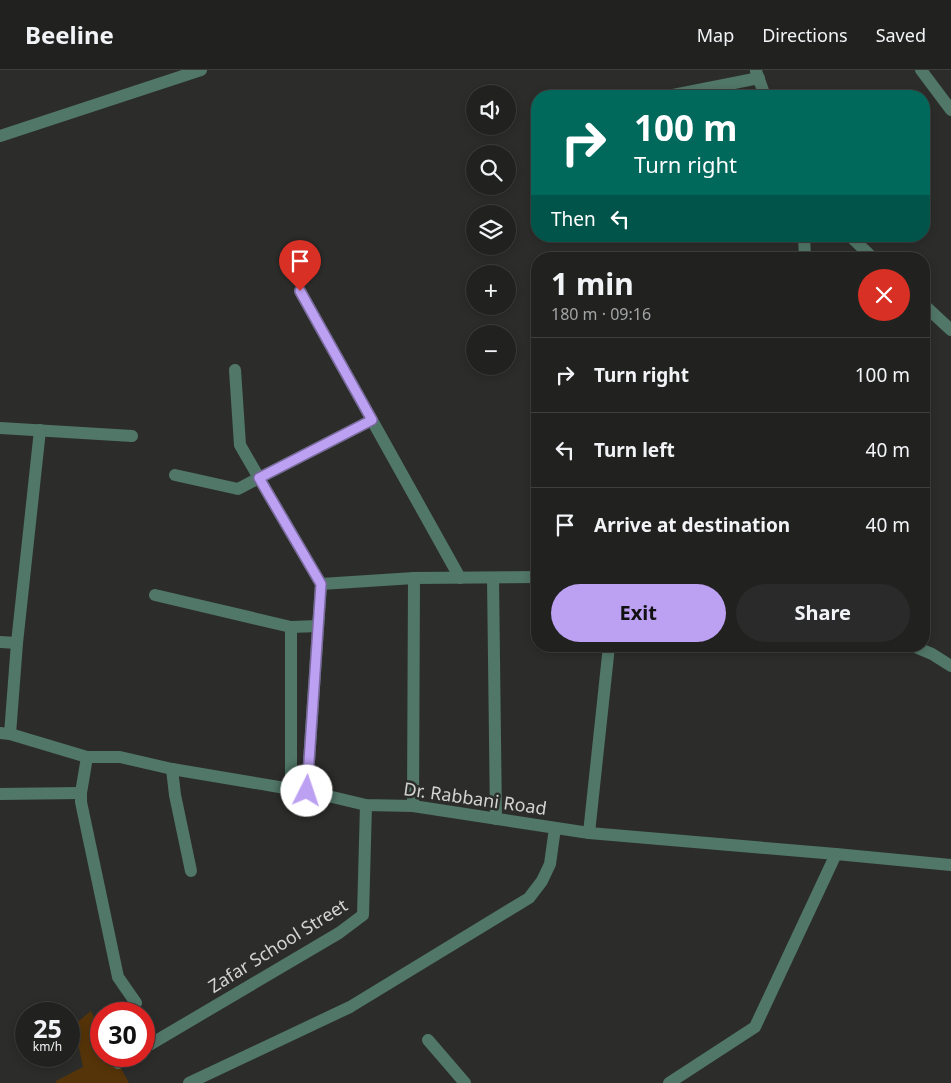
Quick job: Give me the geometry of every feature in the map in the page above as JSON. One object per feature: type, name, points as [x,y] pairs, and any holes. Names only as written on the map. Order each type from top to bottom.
[{"type":"street","points":[[0,136],[201,70]]},
{"type":"street","points":[[921,70],[951,110]]},
{"type":"street","points":[[692,90],[757,74],[763,90]]},
{"type":"street","points":[[856,242],[867,252]]},
{"type":"street","points":[[300,291],[460,578]]},
{"type":"street","points":[[930,311],[951,330]]},
{"type":"street","points":[[235,370],[240,445],[321,584],[307,791]]},
{"type":"street","points":[[174,475],[238,489],[372,420]]},
{"type":"street","points":[[0,428],[132,436]]},
{"type":"street","points":[[5,734],[17,643],[40,430]]},
{"type":"street","points":[[321,584],[414,578],[531,577]]},
{"type":"street","points":[[413,806],[414,578]]},
{"type":"street","points":[[493,578],[496,819]]},
{"type":"street","points":[[155,595],[291,627],[318,626]]},
{"type":"street","points":[[291,627],[291,789]]},
{"type":"street","points":[[0,642],[17,643]]},
{"type":"street","points":[[589,833],[608,652]]},
{"type":"street","points":[[927,652],[951,666]]},
{"type":"street","name":"Dr. Rabbani Road","points":[[5,734],[87,757],[120,756],[172,769],[307,791],[366,805],[413,806],[589,833],[951,865]]},
{"type":"street","points":[[87,757],[81,802],[118,977],[135,1002]]},
{"type":"street","points":[[172,769],[175,795],[191,871]]},
{"type":"street","points":[[0,794],[81,792]]},
{"type":"street","name":"Zafar School Street","points":[[155,1042],[339,933],[363,915],[366,805]]},
{"type":"street","points":[[189,1083],[350,1008],[529,898],[542,881],[550,864],[555,828]]},
{"type":"street","points":[[670,1083],[755,1027],[836,854]]},
{"type":"street","points":[[428,1040],[465,1083]]},
{"type":"shaded area","points":[[90,1012],[90,1067],[120,1067],[129,1083],[56,1083],[56,1081],[83,1067],[80,1053],[80,1020]]},
{"type":"route","points":[[300,291],[372,420],[259,478],[321,584],[307,791]]}]
